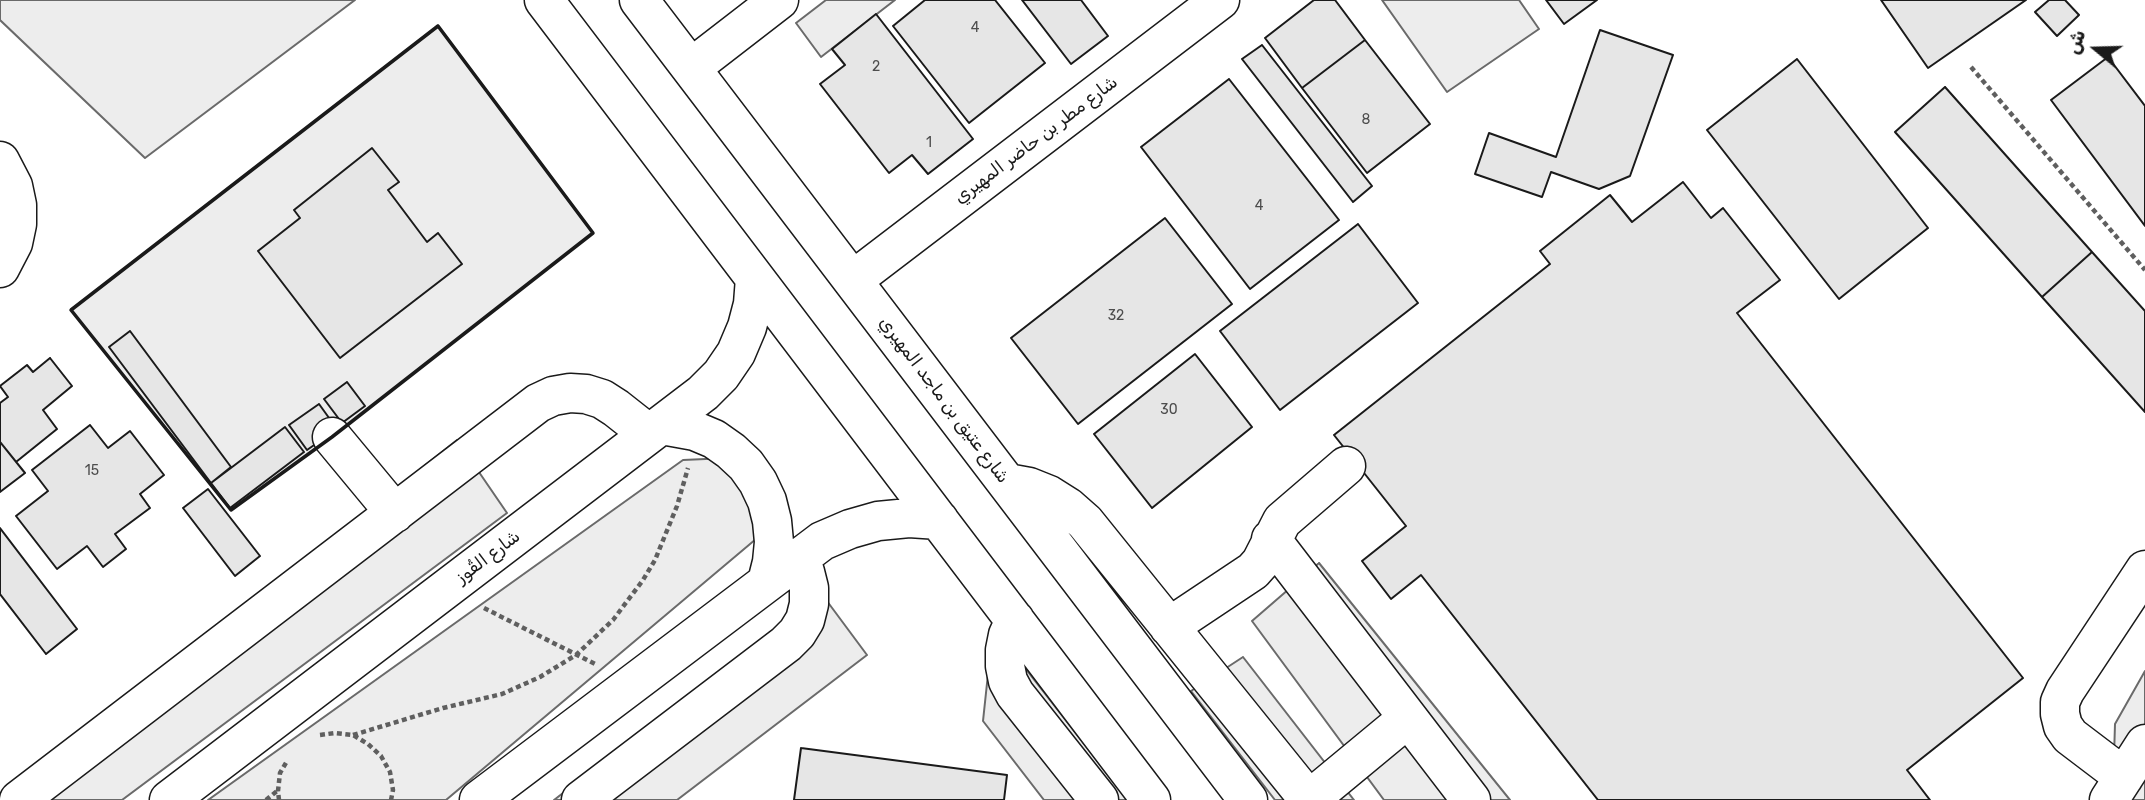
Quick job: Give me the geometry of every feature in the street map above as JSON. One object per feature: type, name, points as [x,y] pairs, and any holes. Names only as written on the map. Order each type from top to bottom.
[{"type":"street","points":[[544,0],[1151,800]]},
{"type":"street","name":"شارع عتيق بن ماجد المهيري","points":[[639,0],[1248,800]]},
{"type":"street","points":[[691,68],[779,0]]},
{"type":"street","name":"شارع مطر بن حاضر المهيري","points":[[853,280],[1220,0]]},
{"type":"street","points":[[0,161],[13,186],[17,224],[13,243],[0,268]]},
{"type":"street","name":"شارع القُوز","points":[[169,800],[446,589],[669,430],[721,375],[736,353],[750,315],[755,278]]},
{"type":"street","points":[[19,800],[538,404],[553,396],[586,394],[669,430],[715,439],[731,451],[758,482],[767,501],[774,542],[766,582]]},
{"type":"street","points":[[332,437],[395,513]]},
{"type":"street","points":[[1169,627],[1261,562],[1282,521],[1346,466]]},
{"type":"street","points":[[1007,483],[1029,487],[1049,495],[1085,522],[1309,800],[1408,718]]},
{"type":"street","points":[[479,800],[822,541],[878,521],[909,518],[939,520]]},
{"type":"street","points":[[1271,540],[1471,800]]},
{"type":"street","points":[[580,800],[786,645],[797,633],[805,620],[809,588],[805,572],[797,558]]},
{"type":"street","points":[[2131,771],[2070,736],[2063,726],[2060,702],[2145,570]]},
{"type":"street","points":[[1015,621],[1005,650],[1008,681],[1015,694],[1099,800]]},
{"type":"path","points":[[1971,67],[2145,270]]},
{"type":"path","points":[[317,736],[335,733],[353,735],[443,708],[502,694],[540,677],[576,655],[612,620],[655,560],[677,506],[688,469],[669,430]]},
{"type":"path","points":[[446,589],[633,683]]},
{"type":"path","points":[[353,735],[382,756],[390,772],[393,790],[391,800]]},
{"type":"path","points":[[279,800],[281,773],[289,757]]},
{"type":"path","points":[[266,800],[278,791]]},
{"type":"shaded area","points":[[0,0],[355,0],[145,158],[0,20]]},
{"type":"shaded area","points":[[826,0],[895,0],[821,57],[796,23]]},
{"type":"shaded area","points":[[1382,0],[1519,0],[1539,29],[1447,92]]},
{"type":"shaded area","points":[[438,26],[593,233],[332,437],[231,510],[71,310]]},
{"type":"shaded area","points":[[457,440],[507,513],[122,800],[3,800]]},
{"type":"shaded area","points":[[728,458],[757,486],[756,539],[446,800],[208,800],[683,460]]},
{"type":"shaded area","points":[[1319,563],[1510,800],[1384,800],[1252,621]]},
{"type":"shaded area","points":[[821,593],[867,655],[677,800],[554,800]]},
{"type":"shaded area","points":[[993,627],[1128,800],[1044,800],[983,721]]},
{"type":"shaded area","points":[[1243,657],[1354,800],[1275,800],[1191,691]]},
{"type":"shaded area","points":[[2145,671],[2145,800],[2107,800],[2113,790],[2115,724]]},
{"type":"building","points":[[925,0],[995,0],[1045,63],[969,123],[893,26]]},
{"type":"building","points":[[1022,0],[1081,0],[1108,36],[1071,64]]},
{"type":"building","points":[[1314,0],[1335,0],[1365,40],[1302,88],[1265,38]]},
{"type":"building","points":[[1546,0],[1597,0],[1564,24]]},
{"type":"building","points":[[1881,0],[2026,0],[1928,68]]},
{"type":"building","points":[[2049,0],[2065,0],[2079,15],[2057,36],[2035,12]]},
{"type":"building","points":[[876,14],[973,139],[928,174],[912,155],[889,173],[820,84],[845,65],[832,49]]},
{"type":"building","points":[[1600,30],[1673,55],[1630,176],[1599,189],[1551,172],[1542,197],[1475,174],[1489,133],[1556,157]]},
{"type":"building","points":[[1365,40],[1430,124],[1367,173],[1302,88]]},
{"type":"building","points":[[1262,45],[1372,186],[1353,202],[1242,59]]},
{"type":"building","points":[[2108,57],[2145,106],[2145,226],[2051,100]]},
{"type":"building","points":[[1797,59],[1928,228],[1839,299],[1707,130]]},
{"type":"building","points":[[1229,79],[1339,220],[1250,289],[1141,147]]},
{"type":"building","points":[[1945,87],[2092,252],[2042,297],[1895,132]]},
{"type":"building","points":[[372,148],[399,182],[388,190],[427,242],[438,233],[462,264],[340,358],[258,251],[300,218],[294,210]]},
{"type":"building","points":[[1683,182],[1711,218],[1723,208],[1780,280],[1737,313],[2023,678],[1907,770],[1930,800],[1598,800],[1421,575],[1391,599],[1362,561],[1406,526],[1334,435],[1550,264],[1540,251],[1610,195],[1632,222]]},
{"type":"building","points":[[1165,218],[1232,304],[1078,424],[1011,338]]},
{"type":"building","points":[[1358,224],[1418,303],[1280,410],[1220,331]]},
{"type":"building","points":[[2092,252],[2145,311],[2145,412],[2042,297]]},
{"type":"building","points":[[130,331],[231,467],[211,483],[109,347]]},
{"type":"building","points":[[1195,354],[1252,427],[1152,508],[1094,434]]},
{"type":"building","points":[[50,358],[72,386],[43,410],[57,429],[16,462],[0,442],[0,403],[8,397],[0,386],[27,365],[33,372]]},
{"type":"building","points":[[347,382],[365,406],[342,423],[324,399]]},
{"type":"building","points":[[319,404],[337,429],[307,450],[289,425]]},
{"type":"building","points":[[90,425],[108,448],[130,431],[164,475],[140,494],[150,508],[115,534],[126,549],[103,567],[87,546],[57,569],[16,516],[48,491],[32,470]]},
{"type":"building","points":[[285,427],[304,452],[230,508],[211,483]]},
{"type":"building","points":[[0,442],[25,473],[0,492]]},
{"type":"building","points":[[208,489],[260,556],[235,576],[183,508]]},
{"type":"building","points":[[0,528],[77,629],[46,654],[0,594]]},
{"type":"building","points":[[801,748],[1007,775],[1004,800],[794,800]]},
{"type":"wall","points":[[438,26],[593,233],[332,437],[231,510],[71,310],[438,26]]}]
